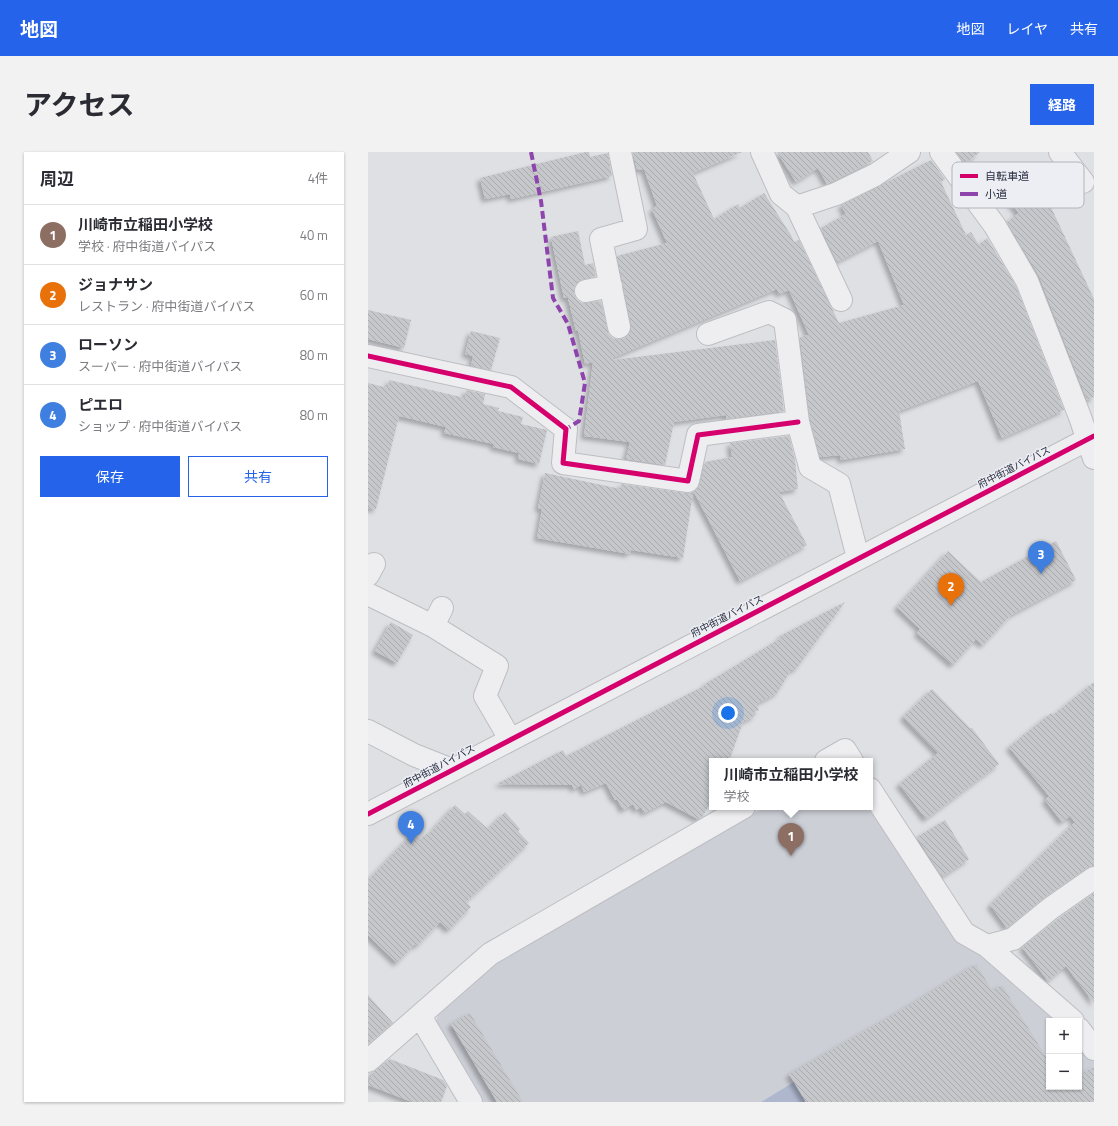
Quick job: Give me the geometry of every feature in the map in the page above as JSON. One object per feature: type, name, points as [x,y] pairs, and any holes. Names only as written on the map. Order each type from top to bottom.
[{"type":"street","points":[[619,327],[601,239],[636,229],[620,152]]},
{"type":"street","points":[[762,152],[781,194],[797,207],[841,300]]},
{"type":"street","points":[[797,207],[836,194],[875,175],[909,152]]},
{"type":"street","points":[[941,152],[952,167]]},
{"type":"street","points":[[1060,152],[1068,162]]},
{"type":"street","points":[[982,208],[995,226],[1027,280],[1092,444]]},
{"type":"street","points":[[586,291],[610,286]]},
{"type":"street","points":[[708,334],[769,312],[784,320],[798,422],[810,467],[839,484],[858,558]]},
{"type":"street","points":[[368,356],[510,387],[566,429],[563,463],[688,481],[698,434],[798,422]]},
{"type":"street","name":"府中街道バイパス","points":[[368,814],[858,558],[1092,444]]},
{"type":"street","points":[[368,594],[438,617],[497,666],[485,696],[510,739]]},
{"type":"street","points":[[368,731],[414,755],[452,770]]},
{"type":"street","points":[[831,758],[845,750],[850,758]]},
{"type":"street","points":[[873,794],[964,933],[987,946],[1070,1018]]},
{"type":"street","points":[[368,1060],[490,954],[739,810]]},
{"type":"street","points":[[987,946],[1013,939],[1051,908],[1094,878]]},
{"type":"street","points":[[420,1016],[471,1102]]},
{"type":"street","points":[[1082,1033],[1094,1050]]},
{"type":"shaded area","points":[[760,810],[871,810],[994,962],[1056,1018],[1046,1018],[1046,1090],[1082,1090],[1082,1046],[1094,1059],[1094,1102],[480,1102],[435,1023],[440,1011],[490,967]]},
{"type":"water","points":[[794,1082],[806,1102],[761,1102]]},
{"type":"building","points":[[589,152],[590,157],[608,153],[612,176],[511,199],[510,194],[485,199],[480,178]]},
{"type":"building","points":[[633,152],[742,152],[693,173],[714,219],[738,204],[740,208],[764,193],[794,242],[799,240],[839,323],[904,305],[878,241],[837,262],[821,228],[846,214],[841,205],[931,160],[945,179],[941,182],[966,235],[971,232],[979,245],[987,238],[1016,286],[1064,410],[1002,438],[978,381],[899,411],[905,449],[841,460],[840,455],[820,457],[810,420],[800,337],[809,335],[789,290],[779,294],[777,289],[612,358],[613,360],[775,340],[784,411],[726,419],[726,415],[674,422],[665,465],[626,459],[630,442],[584,436],[593,362],[585,364],[578,330],[576,331],[568,298],[564,298],[551,237],[578,231],[585,265],[593,263],[596,276],[578,281],[574,287],[574,294],[577,300],[582,303],[601,301],[609,335],[615,339],[627,337],[631,331],[631,324],[617,256],[667,243],[652,209],[657,206],[644,169],[637,170]]},
{"type":"building","points":[[777,152],[868,152],[873,161],[827,184],[818,168],[796,182]]},
{"type":"building","points":[[956,152],[980,152],[968,162],[964,162]]},
{"type":"building","points":[[1015,208],[1051,208],[1094,299],[1094,397],[1087,400],[1039,276],[1007,222],[1019,213]]},
{"type":"building","points":[[368,310],[411,320],[404,348],[368,339]]},
{"type":"building","points":[[471,331],[500,338],[491,370],[471,366],[473,356],[465,354]]},
{"type":"building","points":[[389,380],[465,398],[466,390],[485,394],[483,404],[499,408],[498,411],[523,417],[521,424],[547,430],[539,464],[518,459],[519,453],[493,447],[494,444],[444,433],[446,427],[399,416],[376,509],[368,508],[368,383],[388,388]]},
{"type":"building","points":[[789,436],[795,460],[798,489],[779,492],[807,545],[740,581],[694,492],[700,484],[705,462],[732,457],[730,443]]},
{"type":"building","points":[[545,473],[616,488],[620,488],[621,484],[693,493],[683,558],[631,550],[630,554],[537,538],[542,509],[538,508]]},
{"type":"building","points":[[1056,541],[1076,580],[1011,615],[983,645],[976,639],[953,665],[917,633],[920,629],[897,607],[948,551],[981,582]]},
{"type":"building","points":[[845,602],[796,669],[791,670],[777,693],[756,704],[759,710],[754,712],[756,715],[743,722],[730,758],[709,758],[709,805],[703,816],[698,819],[666,802],[644,813],[641,807],[636,810],[633,804],[623,810],[617,799],[615,800],[606,783],[584,792],[581,785],[574,789],[572,785],[497,784],[563,750],[566,756],[706,685],[705,684],[781,638],[780,636]]},
{"type":"building","points":[[391,622],[413,635],[397,663],[375,651]]},
{"type":"building","points":[[1094,682],[1094,866],[1087,868],[1044,898],[1007,928],[990,905],[1075,822],[1070,816],[1062,822],[1045,800],[1049,796],[1009,747],[1051,713],[1053,715]]},
{"type":"building","points":[[932,689],[970,728],[972,728],[999,764],[926,819],[899,784],[938,753],[903,717]]},
{"type":"building","points":[[455,805],[465,814],[468,811],[488,829],[505,812],[520,829],[518,831],[529,843],[466,902],[471,907],[449,930],[440,922],[417,946],[415,944],[397,963],[368,935],[368,880],[413,833],[420,840],[426,834],[428,835]]},
{"type":"building","points":[[945,820],[969,859],[942,877],[917,837]]},
{"type":"building","points":[[1094,893],[1094,1003],[1066,966],[1048,981],[1022,947]]},
{"type":"building","points":[[976,964],[992,990],[1002,985],[1046,1057],[1046,1090],[1082,1090],[1082,1073],[1094,1067],[1094,1102],[806,1102],[789,1074],[898,1012]]},
{"type":"building","points":[[368,995],[393,1023],[368,1044]]},
{"type":"building","points":[[470,1013],[523,1102],[497,1102],[451,1024]]},
{"type":"building","points":[[390,1059],[443,1080],[447,1086],[441,1102],[412,1102],[368,1085],[373,1072]]},
{"type":"marked path","points":[[531,152],[541,201],[553,298],[568,324],[585,383],[579,421],[566,429]]},
{"type":"cycle path","points":[[368,356],[511,387],[566,429],[563,463],[688,481],[698,435],[798,422]]},
{"type":"cycle path","points":[[368,814],[1094,436]]},
{"type":"place","name":"ローソン","points":[[1041,574]]},
{"type":"place","name":"ジョナサン","points":[[951,606]]},
{"type":"place","name":"ピエロ","points":[[411,844]]},
{"type":"place","name":"川崎市立稲田小学校","points":[[791,856]]}]
